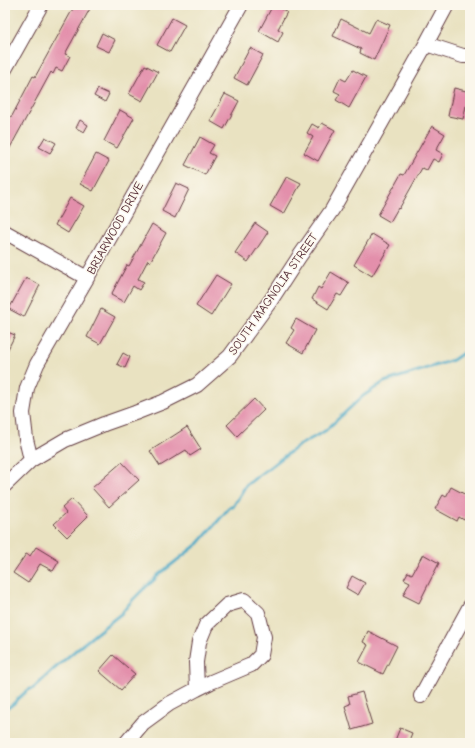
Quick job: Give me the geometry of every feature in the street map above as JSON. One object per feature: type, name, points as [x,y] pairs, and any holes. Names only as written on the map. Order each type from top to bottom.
[{"type":"street","points":[[5,69],[41,5]]},
{"type":"street","name":"BRIARWOOD DRIVE","points":[[31,460],[26,439],[23,413],[27,388],[37,364],[241,5]]},
{"type":"street","name":"SOUTH MAGNOLIA STREET","points":[[5,485],[31,460],[65,440],[164,402],[197,384],[230,356],[271,300],[298,257],[332,210],[447,5]]},
{"type":"street","points":[[426,44],[463,56],[470,56]]},
{"type":"street","points":[[5,232],[87,278]]},
{"type":"street","points":[[126,743],[143,723],[169,704],[211,682],[251,665],[261,654],[264,637],[258,613],[244,600],[228,605],[206,625],[199,642],[196,662],[197,689]]},
{"type":"street","points":[[420,696],[470,606]]},
{"type":"building","points":[[75,5],[92,5],[65,54],[70,56],[62,71],[56,68],[53,74],[51,72],[5,157],[5,126],[12,116],[33,76],[35,77]]},
{"type":"building","points":[[273,5],[287,12],[278,29],[283,32],[278,42],[259,31]]},
{"type":"building","points":[[172,18],[185,25],[170,52],[157,45]]},
{"type":"building","points":[[341,19],[369,33],[376,19],[390,25],[374,60],[360,53],[361,49],[333,36]]},
{"type":"building","points":[[102,33],[115,40],[109,52],[96,46]]},
{"type":"building","points":[[250,48],[263,55],[247,85],[234,78]]},
{"type":"building","points":[[145,65],[158,72],[142,101],[129,94]]},
{"type":"building","points":[[353,70],[366,77],[349,108],[336,100],[340,94],[334,91],[340,78],[346,81]]},
{"type":"building","points":[[454,88],[470,92],[470,107],[466,106],[463,119],[448,116]]},
{"type":"building","points":[[98,89],[109,94],[105,102],[94,96]]},
{"type":"building","points":[[225,94],[239,101],[224,129],[210,121]]},
{"type":"building","points":[[120,110],[134,118],[117,148],[104,141]]},
{"type":"building","points":[[80,120],[88,125],[84,132],[76,128]]},
{"type":"building","points":[[322,123],[335,130],[318,161],[304,153],[313,137],[307,133],[312,124],[319,128]]},
{"type":"building","points":[[432,126],[445,134],[436,150],[443,154],[439,162],[433,159],[427,170],[422,168],[390,222],[378,215],[401,174],[404,175]]},
{"type":"building","points":[[45,137],[56,143],[50,153],[39,147]]},
{"type":"building","points":[[200,137],[214,145],[209,153],[215,156],[205,175],[185,165]]},
{"type":"building","points":[[96,154],[109,161],[93,191],[80,184]]},
{"type":"building","points":[[287,176],[301,183],[284,214],[270,206]]},
{"type":"building","points":[[176,183],[189,189],[175,218],[162,211]]},
{"type":"building","points":[[70,198],[84,206],[68,233],[55,225]]},
{"type":"building","points":[[255,223],[268,232],[248,262],[235,253]]},
{"type":"building","points":[[152,224],[166,233],[150,262],[148,260],[138,279],[144,282],[139,290],[133,286],[124,302],[111,295]]},
{"type":"building","points":[[372,234],[390,245],[372,276],[354,265]]},
{"type":"building","points":[[331,272],[349,283],[341,296],[337,294],[328,309],[312,299],[318,287],[321,289]]},
{"type":"building","points":[[216,275],[231,284],[211,316],[196,306]]},
{"type":"building","points":[[26,278],[40,285],[24,317],[9,309]]},
{"type":"building","points":[[101,309],[115,317],[100,344],[87,337]]},
{"type":"building","points":[[296,319],[315,330],[303,353],[286,343],[294,330],[291,328]]},
{"type":"building","points":[[5,331],[15,335],[5,355]]},
{"type":"building","points":[[123,353],[130,357],[125,368],[117,364]]},
{"type":"building","points":[[254,399],[264,410],[237,436],[227,425]]},
{"type":"building","points":[[187,427],[201,449],[190,456],[186,450],[160,466],[150,451]]},
{"type":"building","points":[[122,462],[139,480],[109,507],[92,488]]},
{"type":"building","points":[[451,487],[470,497],[470,509],[464,520],[459,517],[457,521],[435,509],[443,495],[446,497]]},
{"type":"building","points":[[72,499],[88,516],[67,537],[54,524],[66,513],[62,508]]},
{"type":"building","points":[[36,547],[59,561],[53,571],[40,564],[28,583],[13,573],[26,554],[30,556]]},
{"type":"building","points":[[423,554],[439,563],[419,603],[403,595],[410,582],[404,579],[408,572],[412,574]]},
{"type":"building","points":[[352,576],[365,583],[358,595],[346,588]]},
{"type":"building","points":[[368,631],[397,646],[383,674],[359,662],[368,645],[363,642]]},
{"type":"building","points":[[113,655],[135,674],[121,690],[99,671]]},
{"type":"building","points":[[362,692],[372,724],[352,730],[345,706],[350,704],[348,696]]},
{"type":"building","points":[[400,728],[412,733],[408,743],[394,743]]},
{"type":"waterway","points":[[5,709],[26,692],[34,688],[77,649],[122,613],[134,598],[157,576],[199,543],[230,507],[233,507],[246,485],[298,446],[325,431],[363,396],[384,382],[453,360],[470,348]]}]
